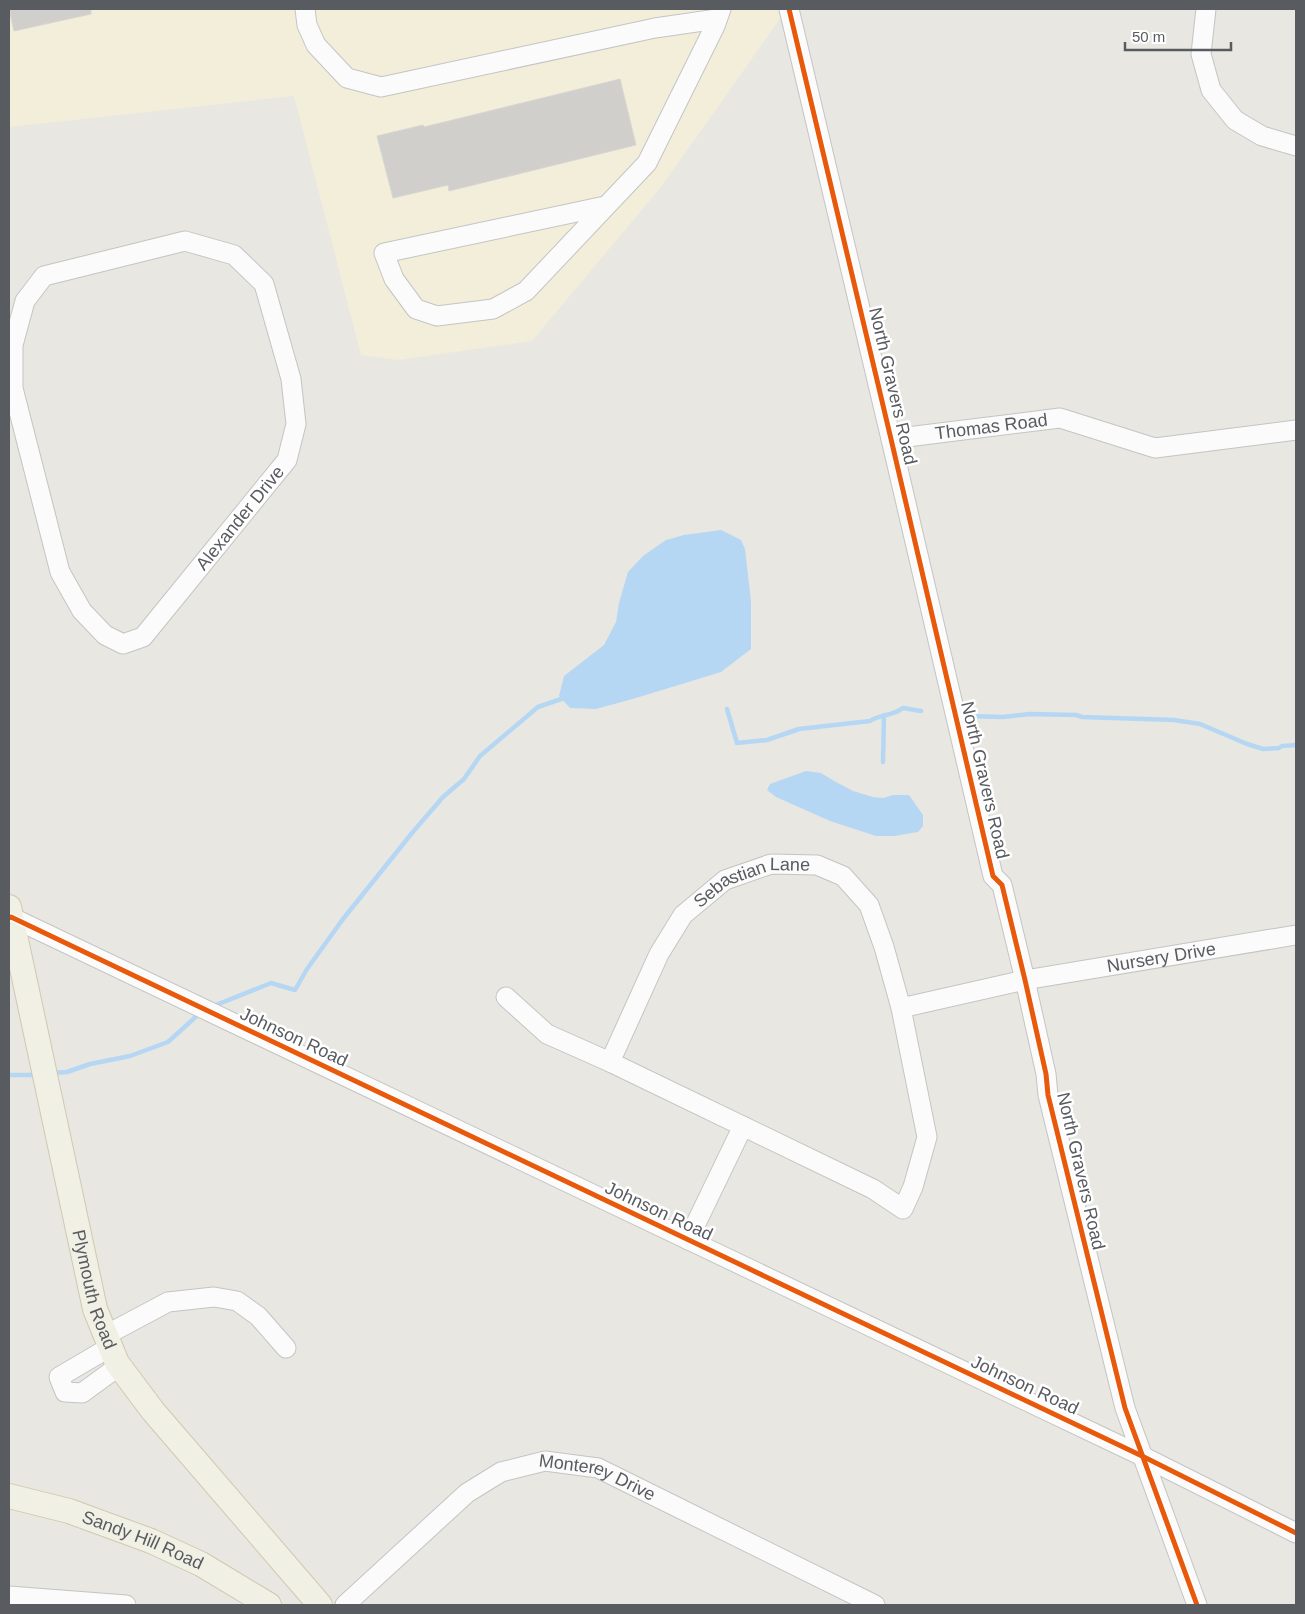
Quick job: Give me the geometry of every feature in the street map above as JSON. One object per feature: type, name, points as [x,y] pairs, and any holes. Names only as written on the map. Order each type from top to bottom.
[{"type":"main road","name":"Plymouth Road","points":[[10,914],[95,1309],[112,1349],[153,1411],[320,1605]]},
{"type":"main road","name":"Sandy Hill Road","points":[[9,1496],[69,1510],[151,1541],[201,1564],[269,1605]]},
{"type":"street","points":[[305,9],[307,25],[316,45],[347,78],[381,87],[719,14]]},
{"type":"street","name":"North Gravers Road","points":[[788,9],[892,439],[993,876],[1002,885],[1046,1074],[1048,1095],[1125,1408],[1197,1605]]},
{"type":"street","points":[[1206,9],[1201,54],[1211,90],[1235,120],[1262,136],[1296,146]]},
{"type":"street","points":[[605,206],[384,252],[394,279],[416,309],[437,316],[493,309],[526,290],[647,162],[719,14]]},
{"type":"street","name":"Alexander Drive","points":[[185,241],[234,255],[264,284],[292,379],[296,424],[287,460],[143,637],[123,644],[105,635],[82,611],[60,572],[11,388],[13,345],[25,301],[44,276],[185,241]]},
{"type":"street","name":"Thomas Road","points":[[892,439],[1060,418],[1155,448],[1296,430]]},
{"type":"street","name":"Sebastian Lane","points":[[506,997],[547,1034],[610,1062],[873,1189],[903,1209],[913,1186],[926,1137],[900,1008],[884,947],[869,905],[843,876],[817,864],[771,864],[725,880],[683,915],[659,954],[610,1062]]},
{"type":"street","name":"Johnson Road","points":[[10,914],[1142,1456],[1296,1533]]},
{"type":"street","name":"Nursery Drive","points":[[1025,980],[1296,935]]},
{"type":"street","points":[[900,1008],[1025,980]]},
{"type":"street","points":[[688,1240],[743,1126]]},
{"type":"street","points":[[112,1349],[168,1302],[214,1297],[237,1301],[258,1316],[286,1348]]},
{"type":"street","name":"Monterey Drive","points":[[345,1605],[468,1493],[501,1472],[545,1461],[598,1468],[875,1605]]},
{"type":"street","points":[[9,1596],[126,1605]]},
{"type":"shaded area","points":[[9,9],[787,9],[661,187],[532,341],[398,360],[361,355],[294,96],[9,127]]},
{"type":"water","points":[[721,530],[741,540],[745,549],[751,601],[751,649],[721,672],[596,709],[570,708],[559,696],[564,676],[604,645],[616,622],[619,603],[628,572],[643,556],[666,540],[684,535]]},
{"type":"water","points":[[806,771],[821,773],[853,791],[873,797],[883,798],[893,795],[909,795],[923,815],[923,826],[918,832],[894,836],[876,836],[830,821],[776,797],[767,790],[770,784]]},
{"type":"building","points":[[9,9],[91,9],[91,14],[14,31]]},
{"type":"building","points":[[620,79],[636,145],[449,191],[448,185],[393,198],[377,136],[423,125],[424,127]]},
{"type":"waterway","points":[[211,1007],[271,983],[295,990],[307,969],[343,919],[443,797],[464,779],[480,756],[538,707],[567,697]]},
{"type":"waterway","points":[[727,709],[737,743],[767,740],[799,729],[870,721],[903,708],[921,711]]},
{"type":"waterway","points":[[966,716],[1003,717],[1030,714],[1174,720],[1200,724],[1263,749],[1296,745]]},
{"type":"waterway","points":[[883,762],[884,715]]},
{"type":"waterway","points":[[51,1073],[67,1072],[90,1064],[130,1056],[168,1042],[200,1013]]},
{"type":"waterway","points":[[9,1075],[32,1075]]},
{"type":"cycle path","points":[[789,9],[993,876],[1002,885],[1046,1074],[1048,1095],[1125,1408],[1197,1605]]},
{"type":"cycle path","points":[[9,918],[11,917],[1142,1456],[1296,1533]]}]
